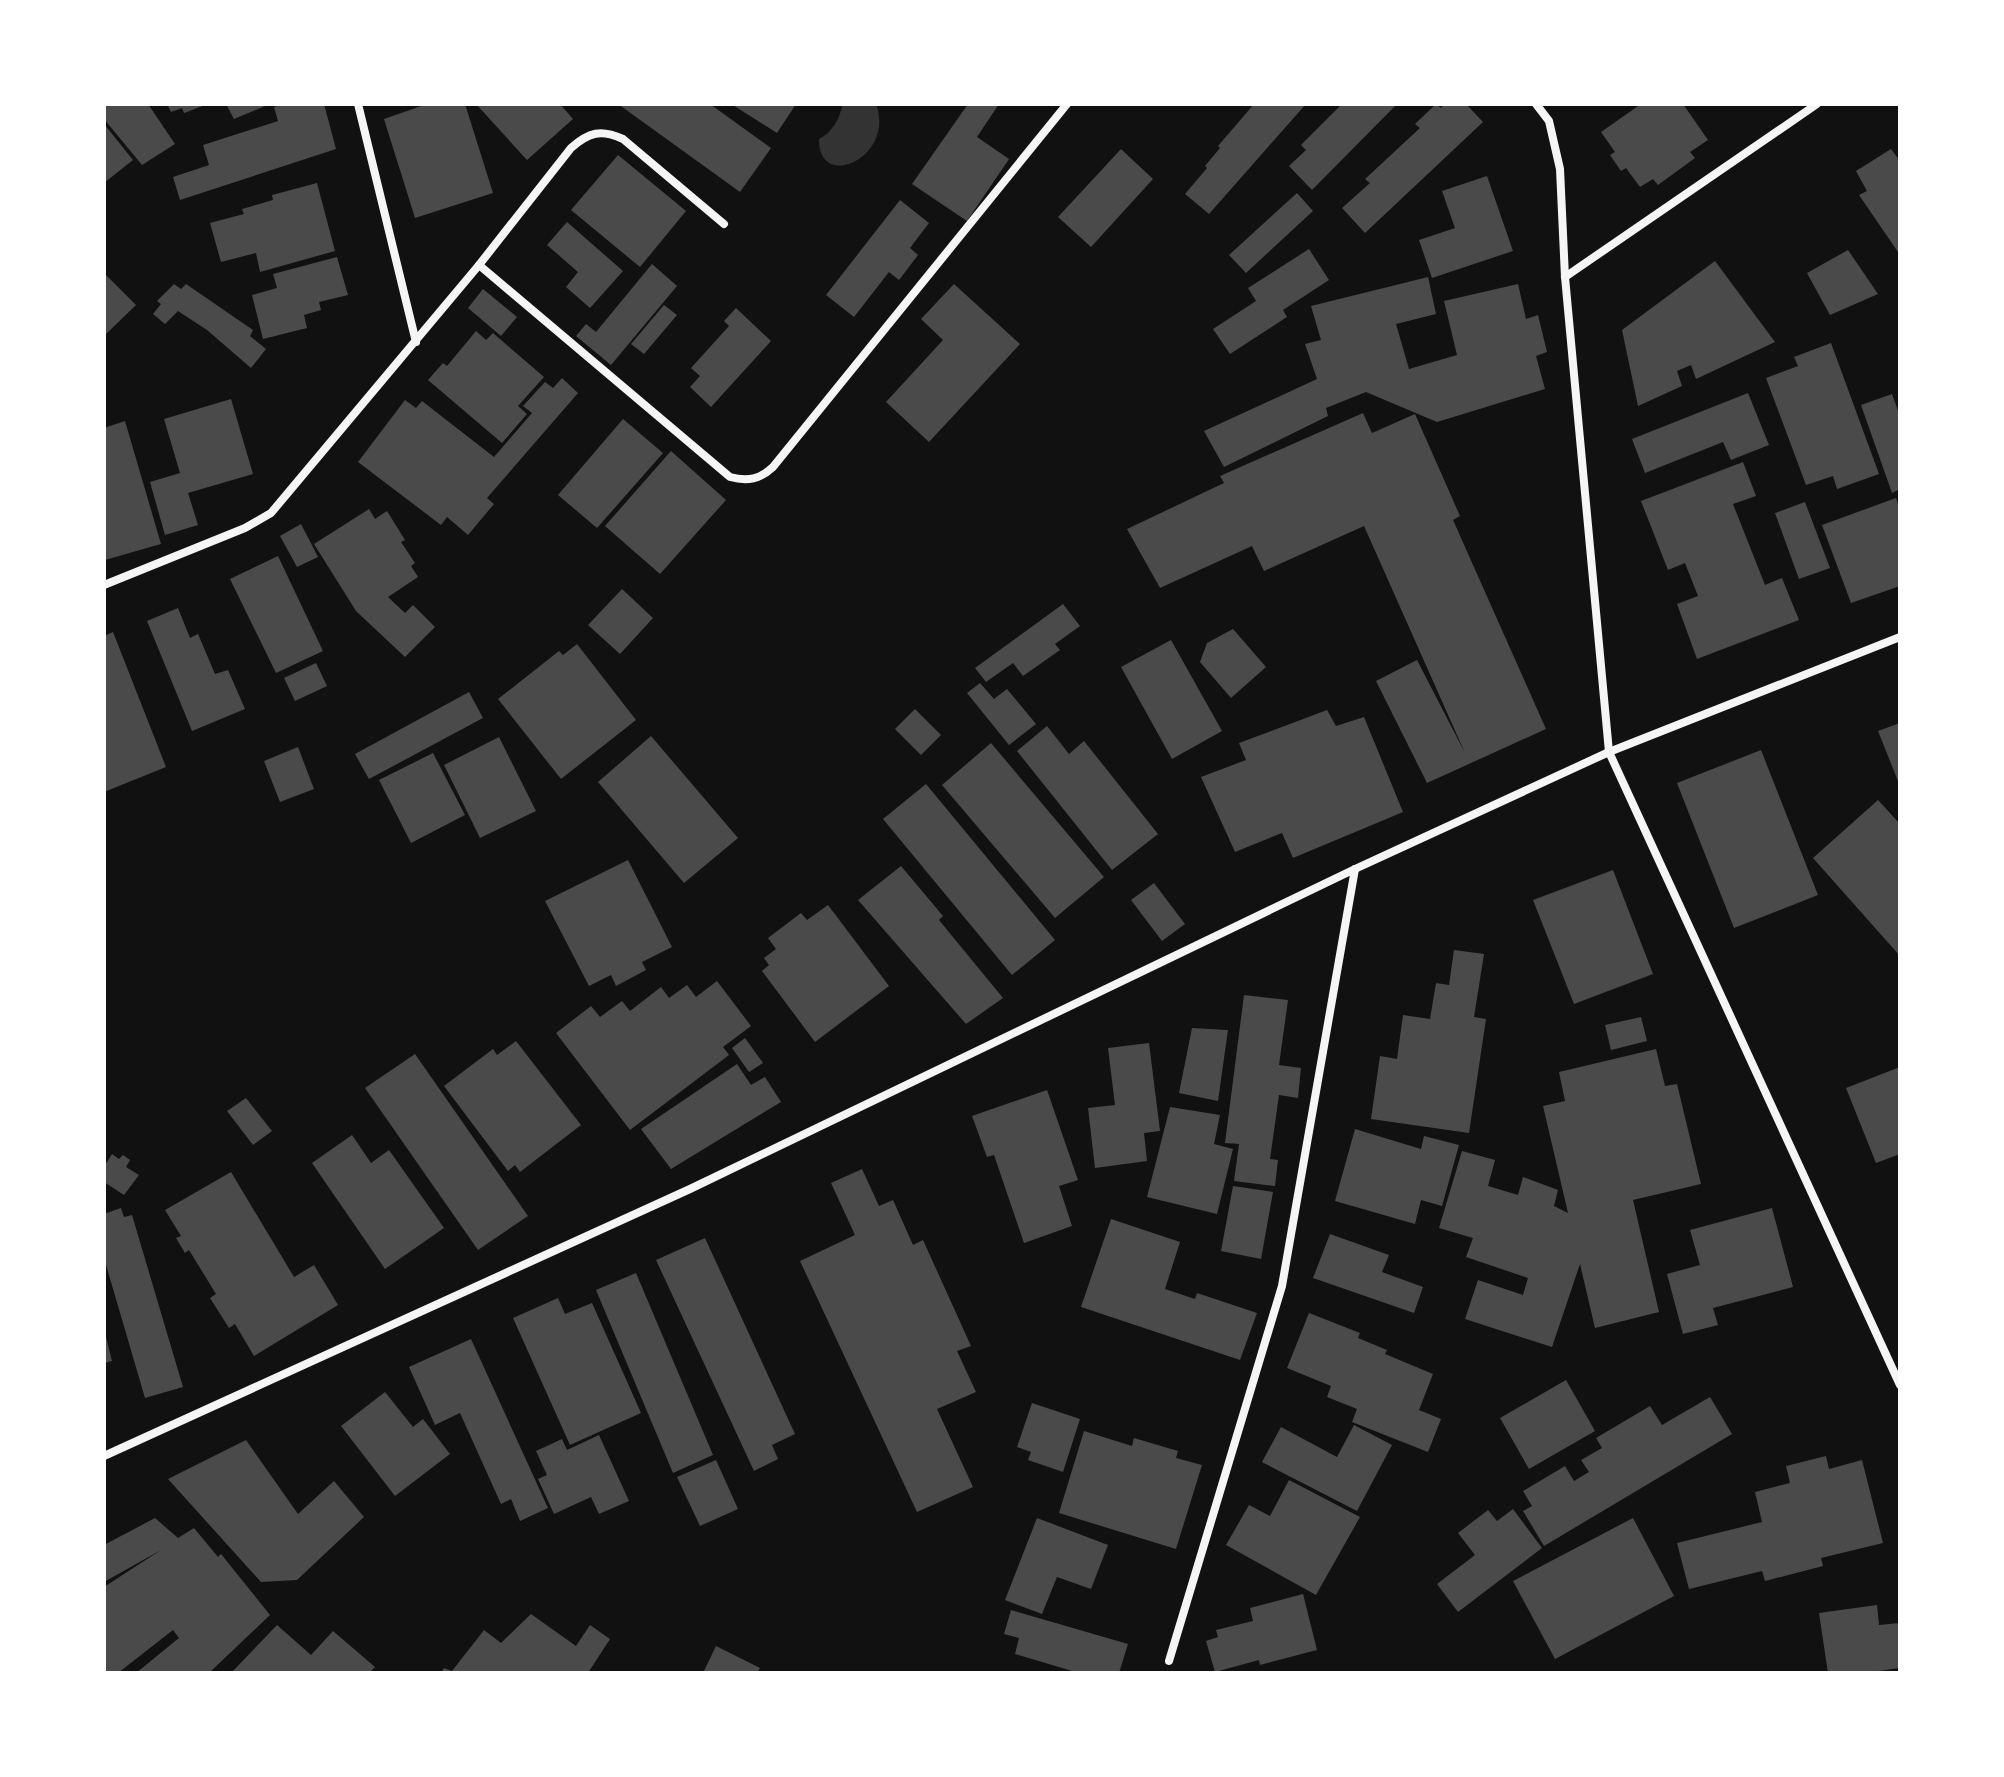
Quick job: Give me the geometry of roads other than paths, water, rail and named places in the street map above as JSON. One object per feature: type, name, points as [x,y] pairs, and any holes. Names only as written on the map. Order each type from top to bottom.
[{"type":"street","points":[[358,104],[416,342]]},
{"type":"street","points":[[479,265],[730,477],[744,481],[753,479],[773,467],[1067,104]]},
{"type":"street","points":[[1536,104],[1549,121],[1560,169],[1565,277],[1609,752],[1900,1385]]},
{"type":"street","points":[[1565,277],[1817,104]]},
{"type":"street","points":[[104,585],[245,528],[271,513],[416,342],[571,148],[583,138],[607,131],[623,139],[724,224]]},
{"type":"street","points":[[104,1456],[690,1189],[1355,869],[1609,752],[1900,637]]},
{"type":"street","points":[[1169,1661],[1282,1286],[1355,869]]}]
